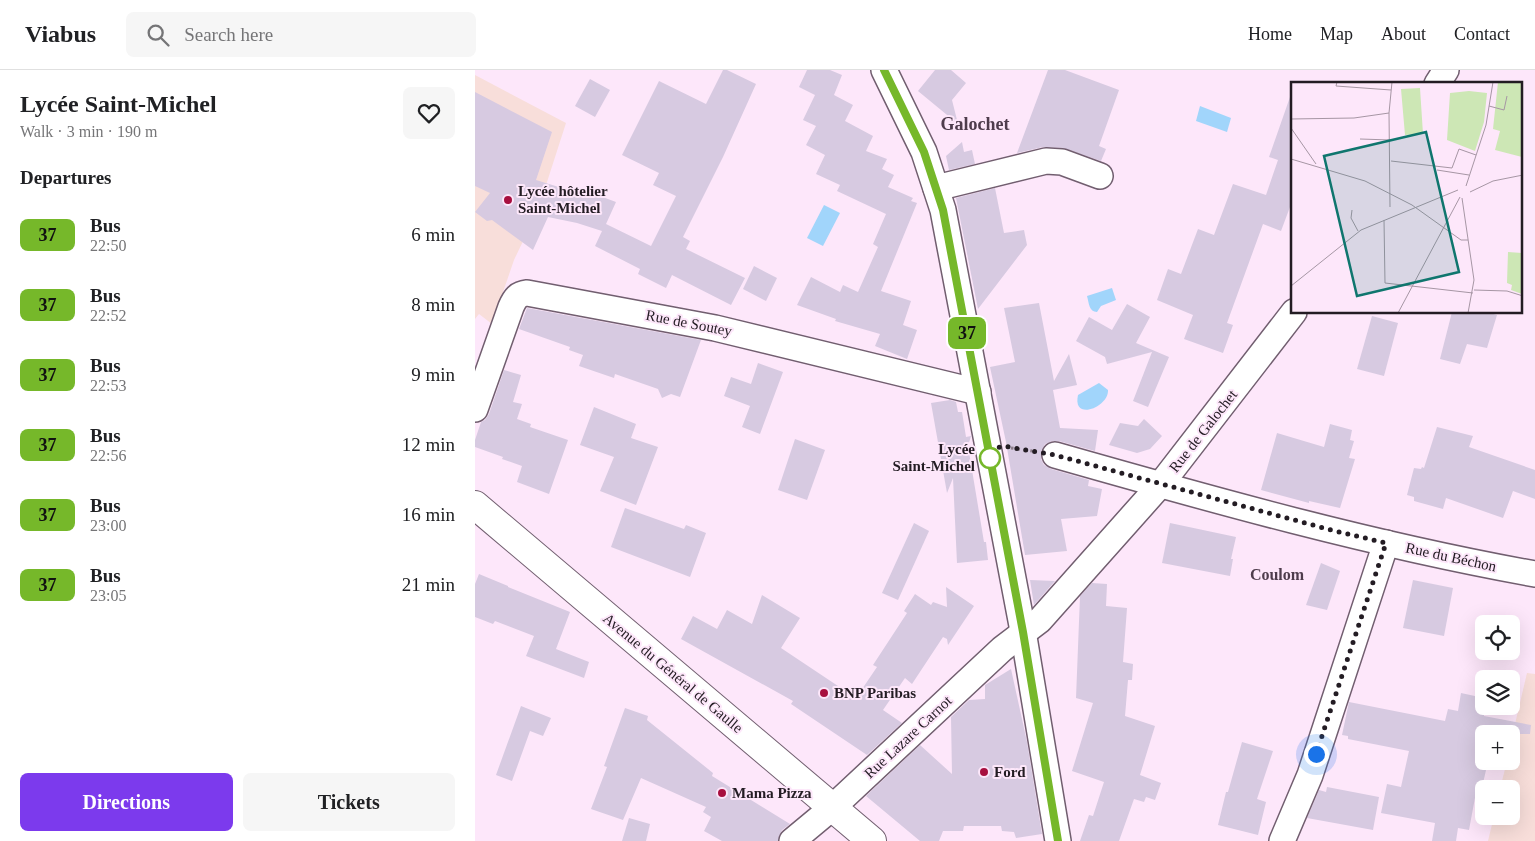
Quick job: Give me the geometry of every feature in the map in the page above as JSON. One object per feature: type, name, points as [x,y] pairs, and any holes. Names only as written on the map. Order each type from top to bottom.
[{"type":"main road","name":"Avenue du Général de Gaulle","points":[[475,504],[872,841]]},
{"type":"street","points":[[884,70],[924,152],[943,210],[1023,632],[1058,841]]},
{"type":"street","points":[[1438,82],[1446,70]]},
{"type":"street","points":[[936,188],[1046,161],[1062,162],[1100,176]]},
{"type":"street","name":"Rue de Soutey","points":[[475,409],[514,299],[519,294],[527,293],[715,328],[978,392]]},
{"type":"street","name":"Rue de Galochet","points":[[1023,632],[1039,620],[1161,484],[1292,314]]},
{"type":"street","name":"Rue du Béchon","points":[[1055,455],[1331,530],[1460,560],[1535,574]]},
{"type":"street","points":[[1282,841],[1309,775],[1386,543]]},
{"type":"street","name":"Rue Lazare Carnot","points":[[791,841],[833,807],[1002,649],[1023,632]]},
{"type":"path","points":[[989,451],[1003,446],[1055,455]]},
{"type":"shaded area","name":"Lycée hôtelier Saint-Michel","points":[[475,75],[566,123],[538,210],[514,260],[492,324],[479,314],[475,319]]},
{"type":"shaded area","points":[[1527,673],[1535,674],[1535,841],[1488,841],[1492,825],[1520,825],[1520,780],[1502,780],[1505,770],[1520,770],[1520,725],[1515,725],[1517,715],[1520,715],[1520,703]]},
{"type":"water","points":[[1200,106],[1231,118],[1227,132],[1196,121]]},
{"type":"water","points":[[824,205],[840,213],[823,246],[807,238]]},
{"type":"water","points":[[1112,288],[1116,300],[1101,306],[1097,312],[1094,312],[1090,307],[1087,296]]},
{"type":"water","points":[[1099,383],[1108,390],[1103,402],[1091,409],[1085,410],[1080,408],[1078,395]]},
{"type":"building","points":[[723,70],[727,70],[756,84],[723,157],[683,237],[690,241],[686,249],[745,278],[731,305],[672,275],[666,288],[638,274],[640,269],[595,246],[602,231],[548,217],[533,250],[492,220],[487,221],[475,212],[490,193],[475,186],[475,92],[552,132],[536,180],[588,196],[589,192],[616,202],[606,224],[651,246],[676,196],[653,185],[659,173],[622,155],[659,81],[706,104]]},
{"type":"building","points":[[807,70],[830,70],[842,75],[834,95],[853,105],[845,121],[873,136],[866,151],[887,159],[882,169],[894,175],[888,187],[913,198],[911,201],[917,203],[881,291],[911,301],[903,325],[917,330],[907,359],[875,346],[880,334],[835,321],[836,319],[797,305],[811,277],[840,292],[843,285],[858,292],[878,247],[873,244],[886,214],[837,191],[840,185],[816,174],[825,155],[806,145],[816,126],[803,120],[815,95],[799,87]]},
{"type":"building","points":[[935,70],[951,70],[966,83],[952,100],[958,124],[918,91]]},
{"type":"building","points":[[1048,70],[1065,70],[1119,90],[1099,146],[1106,149],[1101,161],[1063,148],[1043,147],[1017,153]]},
{"type":"building","points":[[590,79],[610,90],[595,117],[575,106]]},
{"type":"building","points":[[1291,97],[1291,204],[1281,231],[1263,224],[1227,323],[1233,325],[1223,353],[1184,339],[1193,315],[1157,300],[1168,269],[1181,274],[1198,229],[1214,235],[1233,184],[1266,195],[1278,160],[1269,157]]},
{"type":"building","points":[[962,142],[964,152],[972,150],[975,164],[949,170],[946,156]]},
{"type":"building","points":[[995,188],[1004,233],[1024,230],[1027,245],[978,309],[956,198]]},
{"type":"building","points":[[754,266],[777,278],[766,301],[743,289]]},
{"type":"building","points":[[1039,303],[1054,381],[1069,354],[1077,385],[1053,390],[1060,428],[1098,430],[1095,451],[1059,441],[1052,441],[1045,444],[1041,451],[1041,459],[1044,465],[1051,469],[1089,480],[1088,486],[1102,489],[1097,516],[1061,519],[1067,551],[1025,555],[1006,442],[990,367],[1015,362],[1004,308]]},
{"type":"building","points":[[1127,304],[1150,317],[1136,343],[1169,357],[1148,407],[1133,401],[1152,352],[1107,364],[1105,357],[1076,341],[1089,317],[1112,330]]},
{"type":"building","points":[[527,308],[701,340],[680,397],[671,394],[662,398],[658,389],[615,374],[614,378],[579,366],[583,355],[569,350],[570,347],[519,329]]},
{"type":"building","points":[[1451,314],[1497,315],[1487,348],[1467,344],[1460,364],[1440,359]]},
{"type":"building","points":[[1372,316],[1398,323],[1384,376],[1357,369]]},
{"type":"building","points":[[758,363],[783,372],[760,434],[742,427],[750,406],[724,396],[731,377],[751,384]]},
{"type":"building","points":[[504,370],[521,375],[513,402],[522,404],[517,419],[531,424],[530,427],[568,440],[549,494],[517,482],[522,466],[475,447],[475,440],[481,422],[489,414]]},
{"type":"building","points":[[950,400],[956,402],[958,412],[962,412],[966,437],[971,436],[968,446],[988,560],[957,563],[953,478],[947,493],[931,403]]},
{"type":"building","points":[[594,407],[636,424],[631,438],[658,447],[636,505],[600,491],[614,457],[580,445]]},
{"type":"building","points":[[1144,419],[1162,436],[1150,449],[1137,453],[1109,445],[1120,423],[1138,426]]},
{"type":"building","points":[[1330,424],[1352,430],[1350,440],[1354,441],[1349,458],[1355,459],[1340,508],[1309,501],[1309,503],[1261,490],[1277,433],[1324,447]]},
{"type":"building","points":[[1437,427],[1473,436],[1469,447],[1535,470],[1535,499],[1513,491],[1503,518],[1446,498],[1443,509],[1414,501],[1414,497],[1407,495],[1414,468],[1424,468]]},
{"type":"building","points":[[795,439],[825,450],[807,500],[778,490]]},
{"type":"building","points":[[625,508],[684,529],[686,525],[706,533],[690,577],[611,547]]},
{"type":"building","points":[[914,523],[929,531],[898,600],[882,593]]},
{"type":"building","points":[[1170,523],[1236,537],[1231,559],[1233,559],[1230,576],[1162,563]]},
{"type":"building","points":[[1321,563],[1340,571],[1327,610],[1306,605]]},
{"type":"building","points":[[479,574],[570,612],[556,649],[589,662],[584,678],[526,656],[534,636],[495,621],[493,624],[475,617],[475,584]]},
{"type":"building","points":[[1030,580],[1055,581],[1034,605]]},
{"type":"building","points":[[1413,580],[1453,588],[1444,636],[1403,628]]},
{"type":"building","points":[[1092,583],[1107,584],[1106,606],[1127,608],[1123,662],[1133,664],[1132,680],[1128,680],[1125,716],[1155,726],[1140,775],[1161,783],[1155,800],[1146,797],[1144,802],[1134,799],[1119,841],[1080,841],[1089,815],[1093,816],[1104,782],[1072,771],[1093,703],[1076,698],[1080,596]]},
{"type":"building","points":[[946,587],[974,606],[948,645],[947,639],[943,637],[912,684],[905,678],[883,710],[902,723],[867,755],[791,704],[793,701],[681,639],[693,616],[717,629],[727,610],[752,624],[762,595],[800,618],[781,648],[856,698],[877,667],[873,665],[907,613],[904,611],[915,594],[931,605],[933,602],[947,607]]},
{"type":"building","points":[[1011,669],[1027,742],[1042,834],[1016,838],[1014,832],[1002,831],[1001,826],[964,826],[963,831],[943,831],[939,841],[920,841],[866,796],[920,745],[952,774],[951,717],[969,700],[985,699],[985,685]]},
{"type":"building","points":[[1461,693],[1475,696],[1475,715],[1484,715],[1531,725],[1530,734],[1520,734],[1520,725],[1475,725],[1475,770],[1486,770],[1484,780],[1475,780],[1475,798],[1469,830],[1458,828],[1456,841],[1432,841],[1435,823],[1381,813],[1387,784],[1401,787],[1409,751],[1348,739],[1348,736],[1342,735],[1349,702],[1445,721],[1448,709],[1458,711]]},
{"type":"building","points":[[521,706],[551,718],[543,736],[530,731],[512,781],[496,775]]},
{"type":"building","points":[[625,708],[648,716],[647,720],[713,773],[712,776],[790,824],[782,830],[778,841],[722,841],[704,831],[711,817],[703,812],[706,807],[641,778],[623,820],[591,809],[607,767],[604,766]]},
{"type":"building","points":[[1242,742],[1273,751],[1257,799],[1266,802],[1258,835],[1218,825]]},
{"type":"building","points":[[1327,787],[1379,797],[1373,830],[1307,818],[1319,790],[1326,792]]},
{"type":"building","points":[[629,818],[650,824],[646,841],[622,841]]},
{"type":"bus line","name":"37","points":[[884,70],[924,152],[943,210],[1023,632],[1028,670],[1049,778],[1058,841]]},
{"type":"place","name":"Lycée hôtelier Saint-Michel","points":[[508,200]]},
{"type":"place","name":"Lycée Saint-Michel","points":[[990,458]]},
{"type":"place","name":"BNP Paribas","points":[[824,693]]},
{"type":"place","name":"Ford","points":[[984,772]]},
{"type":"place","name":"Mama Pizza","points":[[722,793]]},
{"type":"district","name":"Galochet","points":[[975,124]]},
{"type":"district","name":"Coulom","points":[[1277,574]]},
{"type":"route","points":[[990,458],[989,451],[1003,446],[1055,455],[1137,479],[1386,543],[1316,754]]}]
